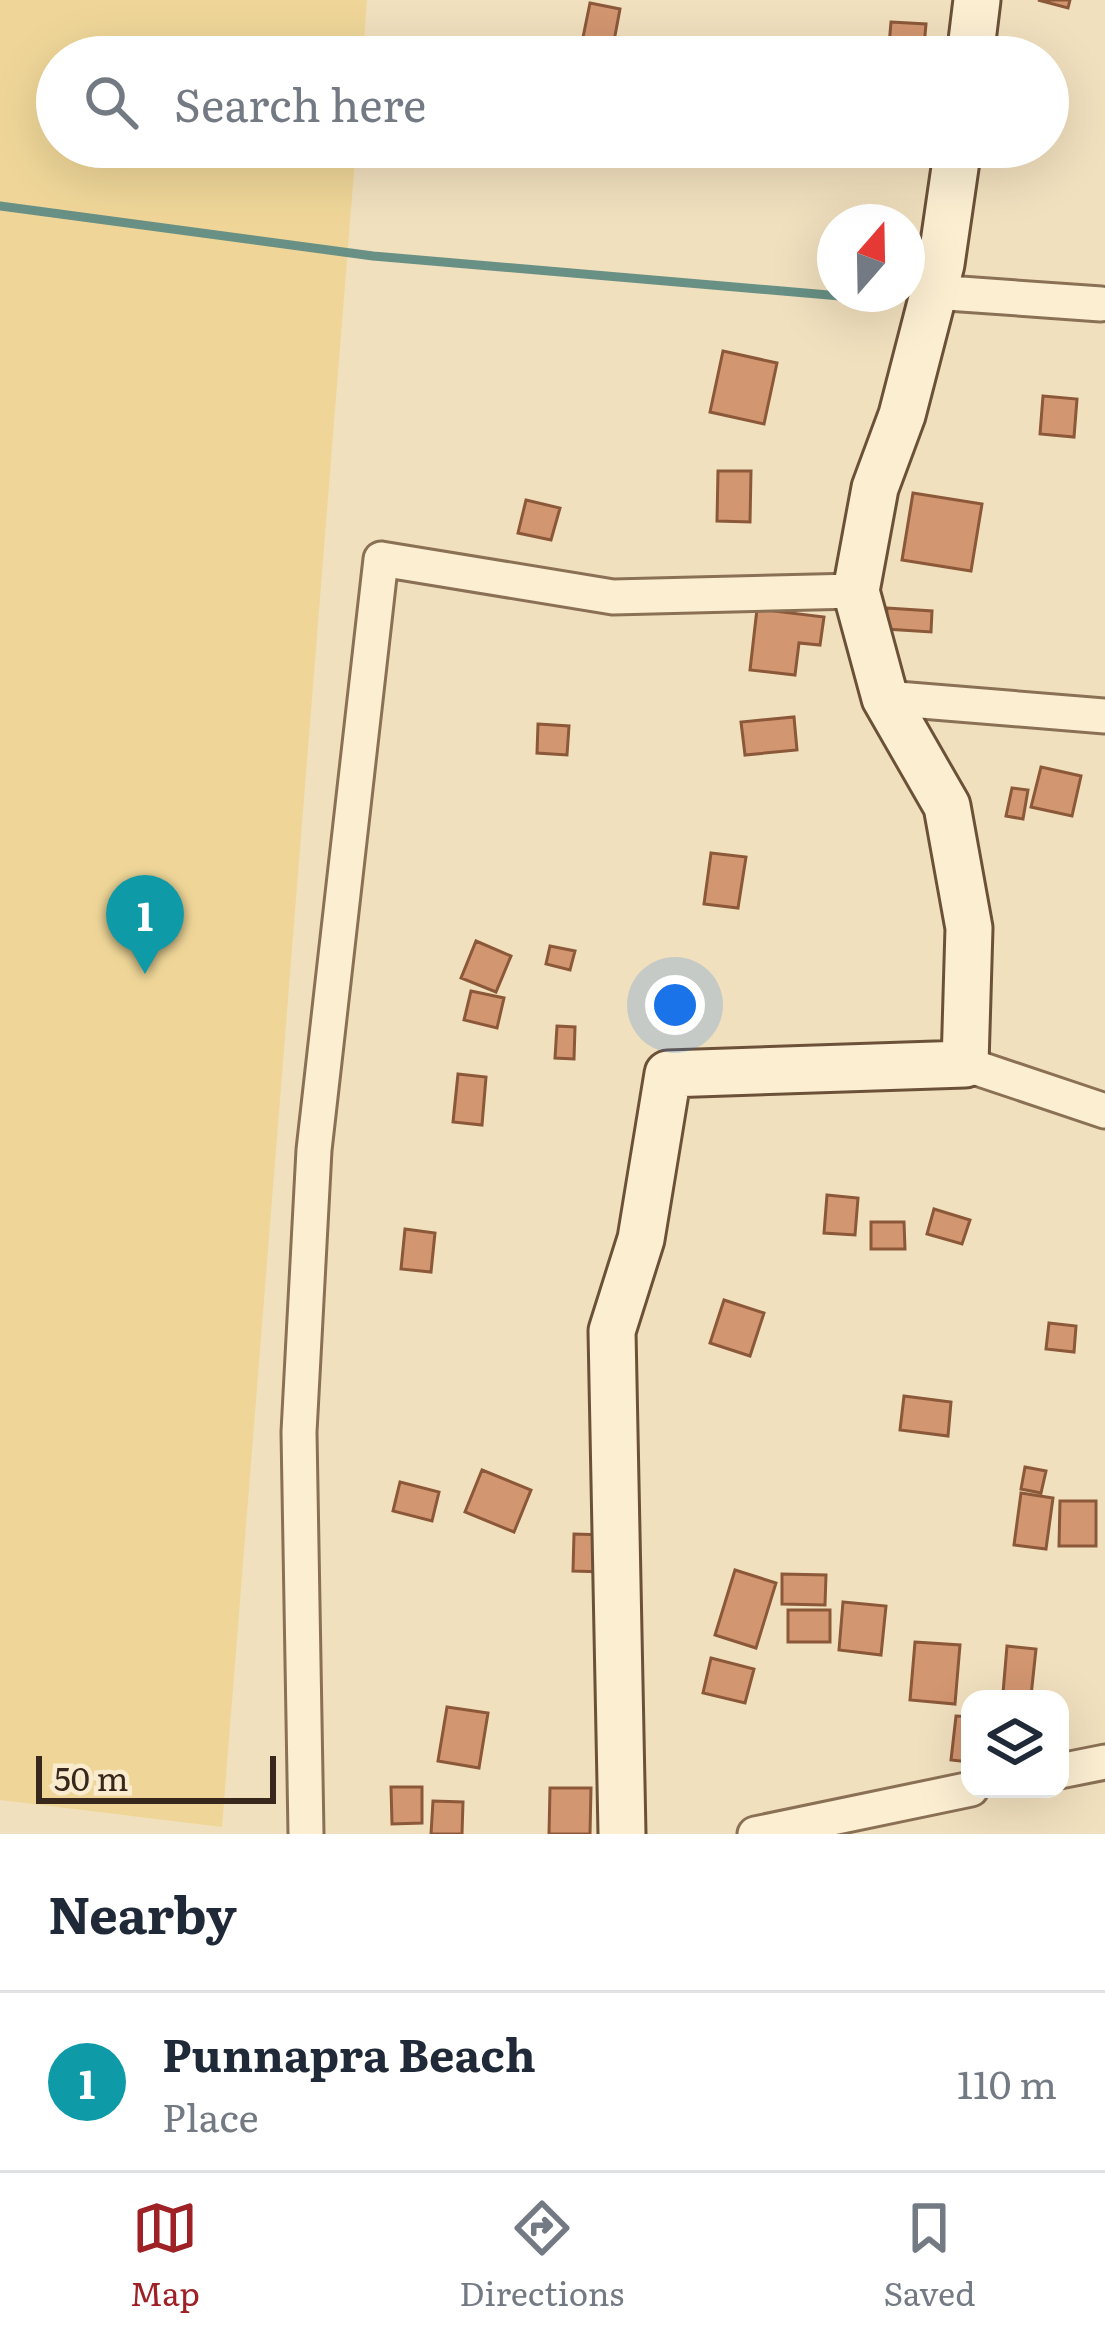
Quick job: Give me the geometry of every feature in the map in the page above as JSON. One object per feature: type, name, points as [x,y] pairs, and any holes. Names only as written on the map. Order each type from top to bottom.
[{"type":"street","points":[[973,36],[977,0]]},
{"type":"street","points":[[955,168],[934,292],[902,415],[875,488],[856,591],[885,698],[947,806],[969,928],[965,1064]]},
{"type":"street","points":[[934,292],[1100,304]]},
{"type":"street","points":[[306,1834],[299,1432],[314,1150],[381,559],[613,597],[856,591]]},
{"type":"street","points":[[885,698],[1105,716]]},
{"type":"street","points":[[622,1834],[612,1331],[641,1239],[668,1074],[965,1064],[1105,1111]]},
{"type":"street","points":[[1069,1769],[1105,1762]]},
{"type":"street","points":[[755,1834],[961,1791]]},
{"type":"sand","points":[[0,0],[367,0],[364,36],[36,36],[36,168],[354,168],[222,1827],[0,1800]]},
{"type":"building","points":[[1038,0],[1070,0],[1068,8]]},
{"type":"building","points":[[590,3],[620,9],[615,36],[583,36]]},
{"type":"building","points":[[891,22],[926,24],[925,36],[890,36]]},
{"type":"building","points":[[723,351],[777,363],[764,424],[710,412]]},
{"type":"building","points":[[1043,396],[1077,399],[1074,437],[1040,434]]},
{"type":"building","points":[[718,471],[751,471],[750,522],[717,521]]},
{"type":"building","points":[[913,493],[982,504],[971,571],[902,560]]},
{"type":"building","points":[[526,500],[560,508],[551,540],[518,533]]},
{"type":"building","points":[[887,608],[932,611],[931,632],[886,629]]},
{"type":"building","points":[[757,609],[824,617],[820,645],[799,643],[795,675],[750,670]]},
{"type":"building","points":[[794,717],[797,750],[745,755],[741,722]]},
{"type":"building","points":[[538,724],[569,726],[567,755],[537,753]]},
{"type":"building","points":[[1041,767],[1081,776],[1072,816],[1031,807]]},
{"type":"building","points":[[1012,788],[1028,790],[1023,819],[1006,816]]},
{"type":"building","points":[[711,853],[746,857],[738,908],[704,904]]},
{"type":"building","points":[[476,941],[511,956],[496,992],[461,978]]},
{"type":"building","points":[[550,946],[575,951],[570,970],[546,964]]},
{"type":"building","points":[[471,991],[504,998],[497,1028],[464,1020]]},
{"type":"building","points":[[557,1026],[575,1027],[574,1059],[555,1058]]},
{"type":"building","points":[[458,1074],[486,1077],[482,1125],[453,1122]]},
{"type":"building","points":[[827,1195],[858,1198],[855,1235],[824,1233]]},
{"type":"building","points":[[934,1209],[970,1220],[962,1244],[927,1234]]},
{"type":"building","points":[[871,1222],[904,1222],[905,1249],[871,1249]]},
{"type":"building","points":[[405,1229],[435,1233],[431,1272],[401,1269]]},
{"type":"building","points":[[724,1300],[764,1313],[750,1356],[710,1343]]},
{"type":"building","points":[[1049,1323],[1076,1326],[1074,1352],[1046,1349]]},
{"type":"building","points":[[904,1396],[951,1402],[948,1436],[900,1430]]},
{"type":"building","points":[[1025,1467],[1046,1471],[1041,1493],[1021,1489]]},
{"type":"building","points":[[482,1470],[531,1490],[514,1532],[465,1512]]},
{"type":"building","points":[[400,1482],[439,1492],[432,1521],[393,1511]]},
{"type":"building","points":[[1021,1493],[1053,1498],[1046,1549],[1014,1545]]},
{"type":"building","points":[[1060,1501],[1096,1501],[1096,1546],[1059,1546]]},
{"type":"building","points":[[574,1534],[606,1535],[604,1572],[573,1571]]},
{"type":"building","points":[[735,1570],[776,1583],[756,1648],[715,1635]]},
{"type":"building","points":[[782,1574],[826,1575],[825,1605],[782,1604]]},
{"type":"building","points":[[843,1602],[886,1606],[881,1655],[839,1650]]},
{"type":"building","points":[[788,1610],[830,1610],[830,1642],[788,1642]]},
{"type":"building","points":[[915,1642],[960,1645],[955,1704],[910,1700]]},
{"type":"building","points":[[1007,1646],[1036,1649],[1032,1690],[1003,1690]]},
{"type":"building","points":[[711,1658],[754,1669],[745,1703],[703,1693]]},
{"type":"building","points":[[447,1707],[488,1713],[479,1768],[438,1761]]},
{"type":"building","points":[[956,1716],[961,1716],[961,1761],[951,1760]]},
{"type":"building","points":[[391,1787],[422,1787],[422,1823],[392,1824]]},
{"type":"building","points":[[550,1788],[591,1788],[590,1834],[549,1834]]},
{"type":"building","points":[[433,1801],[463,1802],[462,1834],[431,1834]]},
{"type":"waterway","points":[[0,206],[373,256],[817,294]]},
{"type":"place","name":"Punnapra Beach","points":[[145,974]]}]
